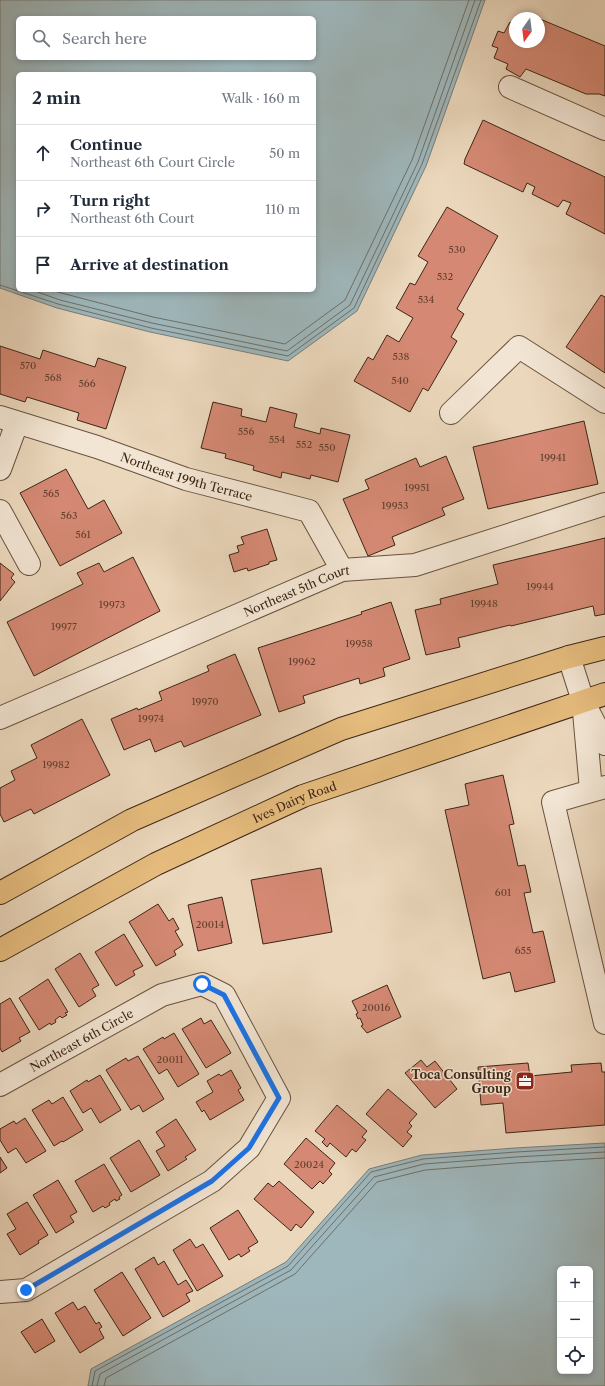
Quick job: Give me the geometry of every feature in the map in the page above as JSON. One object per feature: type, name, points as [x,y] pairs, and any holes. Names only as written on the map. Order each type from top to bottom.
[{"type":"main road","points":[[0,893],[132,820],[341,729],[570,657],[605,648]]},
{"type":"main road","name":"Ives Dairy Road","points":[[0,950],[156,864],[303,796],[605,694]]},
{"type":"street","points":[[510,88],[605,129]]},
{"type":"street","points":[[450,413],[519,347],[605,402]]},
{"type":"street","points":[[0,469],[8,420]]},
{"type":"street","name":"Northeast 199th Terrace","points":[[8,420],[97,447],[186,479],[309,511],[342,570]]},
{"type":"street","name":"Northeast 5th Court","points":[[0,718],[342,570],[415,565],[605,504]]},
{"type":"street","points":[[0,511],[29,564]]},
{"type":"street","points":[[570,657],[584,701],[605,744]]},
{"type":"street","points":[[584,701],[598,788],[553,802],[605,1023]]},
{"type":"street","name":"Northeast 6th Circle","points":[[0,1085],[162,995],[202,984],[224,995],[279,1098],[249,1148],[212,1181],[26,1290],[0,1292]]},
{"type":"water","points":[[0,0],[485,0],[426,166],[357,311],[288,361],[150,332],[57,308],[0,288]]},
{"type":"water","points":[[605,1143],[605,1386],[88,1386],[91,1369],[286,1262],[369,1169],[422,1155]]},
{"type":"building","points":[[545,21],[605,46],[605,96],[599,94],[586,94],[526,69],[520,77],[506,69],[508,64],[494,58],[498,48],[492,46],[498,31],[504,33],[509,24],[509,48],[545,48]]},
{"type":"building","points":[[483,120],[605,177],[605,234],[566,214],[571,203],[563,200],[558,207],[532,194],[535,187],[527,183],[523,192],[464,164]]},
{"type":"building","points":[[447,207],[498,236],[457,309],[464,314],[451,337],[457,341],[428,391],[423,388],[410,412],[354,381],[368,357],[373,360],[387,335],[399,342],[413,318],[396,308],[410,283],[415,285],[428,262],[418,256]]},
{"type":"building","points":[[601,295],[605,297],[605,373],[566,347]]},
{"type":"building","points":[[0,346],[40,359],[43,350],[95,367],[98,358],[126,367],[106,429],[77,420],[79,413],[27,397],[25,402],[0,394]]},
{"type":"building","points":[[213,402],[242,409],[241,416],[266,422],[270,407],[297,414],[294,427],[320,434],[321,428],[350,435],[338,482],[311,475],[310,479],[282,472],[281,478],[253,470],[254,466],[225,458],[226,454],[201,448]]},
{"type":"building","points":[[584,421],[598,484],[488,509],[473,447]]},
{"type":"building","points":[[446,456],[464,499],[442,508],[445,515],[392,537],[395,545],[368,556],[343,499],[369,489],[365,480],[416,458],[420,467]]},
{"type":"building","points":[[66,469],[88,509],[104,500],[122,533],[60,566],[20,493]]},
{"type":"building","points":[[267,529],[277,560],[248,571],[247,568],[234,572],[229,555],[239,552],[237,546],[244,544],[241,537]]},
{"type":"building","points":[[605,538],[605,614],[595,616],[593,606],[510,625],[458,638],[460,647],[426,655],[415,610],[441,604],[440,599],[498,584],[493,565]]},
{"type":"building","points":[[133,557],[160,611],[34,676],[7,622],[83,584],[77,573],[99,563],[104,572]]},
{"type":"building","points":[[0,563],[14,574],[11,578],[15,582],[0,601]]},
{"type":"building","points":[[391,602],[410,659],[383,668],[385,676],[360,684],[359,678],[303,696],[305,703],[279,712],[258,648],[362,614],[361,612]]},
{"type":"building","points":[[235,654],[261,715],[184,747],[181,741],[155,752],[150,739],[124,750],[111,719],[137,708],[138,710],[162,700],[159,692],[209,671],[207,666]]},
{"type":"building","points":[[82,719],[110,775],[34,814],[31,809],[4,822],[0,814],[0,788],[15,780],[11,771],[37,758],[31,745]]},
{"type":"building","points":[[503,775],[514,824],[509,825],[518,866],[525,865],[531,892],[524,893],[533,933],[543,931],[555,982],[515,992],[510,972],[483,979],[445,810],[469,805],[465,784]]},
{"type":"building","points":[[321,868],[332,932],[263,944],[251,880]]},
{"type":"building","points":[[222,897],[232,943],[198,951],[188,905]]},
{"type":"building","points":[[158,904],[169,921],[173,918],[179,929],[175,931],[183,945],[174,951],[176,955],[156,966],[129,922]]},
{"type":"building","points":[[124,934],[143,966],[133,971],[135,975],[116,986],[95,952]]},
{"type":"building","points":[[80,953],[99,985],[92,989],[96,996],[79,1007],[55,969]]},
{"type":"building","points":[[48,979],[68,1012],[65,1013],[67,1015],[62,1018],[60,1016],[55,1020],[56,1022],[51,1025],[50,1023],[39,1030],[19,998]]},
{"type":"building","points":[[387,985],[401,1017],[367,1033],[361,1026],[363,1025],[360,1018],[358,1019],[356,1014],[358,1013],[352,1001]]},
{"type":"building","points":[[10,998],[30,1032],[19,1038],[21,1041],[2,1052],[0,1048],[0,1004]]},
{"type":"building","points":[[201,1018],[204,1024],[211,1020],[231,1053],[206,1068],[182,1029]]},
{"type":"building","points":[[174,1033],[199,1074],[178,1087],[167,1069],[159,1074],[143,1049],[163,1037],[164,1039]]},
{"type":"building","points":[[138,1056],[164,1099],[143,1112],[139,1105],[131,1110],[106,1070],[126,1058],[128,1061]]},
{"type":"building","points":[[421,1060],[427,1067],[435,1061],[457,1089],[435,1108],[405,1073]]},
{"type":"building","points":[[528,1063],[530,1076],[572,1072],[571,1065],[601,1063],[602,1072],[605,1072],[605,1125],[506,1133],[503,1103],[481,1105],[478,1067]]},
{"type":"building","points":[[231,1070],[241,1088],[238,1090],[244,1100],[210,1120],[204,1110],[202,1112],[196,1102],[213,1092],[207,1081],[219,1074],[221,1076]]},
{"type":"building","points":[[100,1075],[121,1110],[100,1123],[91,1108],[83,1113],[70,1091],[87,1080],[88,1082]]},
{"type":"building","points":[[388,1089],[417,1114],[409,1123],[412,1126],[407,1132],[412,1136],[403,1147],[366,1114]]},
{"type":"building","points":[[63,1097],[83,1130],[54,1146],[32,1110],[49,1100],[52,1104]]},
{"type":"building","points":[[337,1105],[367,1131],[362,1137],[366,1140],[356,1152],[352,1149],[346,1157],[330,1143],[327,1147],[322,1142],[325,1139],[315,1131]]},
{"type":"building","points":[[25,1118],[46,1151],[26,1163],[16,1148],[8,1153],[0,1140],[0,1129],[14,1121],[16,1124]]},
{"type":"building","points":[[176,1119],[196,1150],[185,1157],[187,1159],[168,1171],[156,1151],[165,1146],[156,1132]]},
{"type":"building","points":[[306,1138],[335,1163],[329,1171],[332,1174],[323,1184],[320,1181],[312,1189],[284,1164]]},
{"type":"building","points":[[139,1140],[160,1175],[131,1192],[110,1158]]},
{"type":"building","points":[[0,1157],[7,1168],[0,1173]]},
{"type":"building","points":[[104,1164],[122,1195],[119,1197],[120,1199],[116,1201],[115,1199],[105,1208],[103,1206],[93,1212],[75,1181]]},
{"type":"building","points":[[58,1180],[77,1212],[70,1216],[74,1222],[56,1233],[33,1195]]},
{"type":"building","points":[[279,1181],[314,1212],[301,1228],[296,1224],[291,1231],[254,1199],[268,1183],[273,1187]]},
{"type":"building","points":[[27,1202],[48,1235],[38,1241],[39,1243],[20,1255],[7,1234],[16,1229],[7,1214]]},
{"type":"building","points":[[238,1210],[258,1242],[248,1248],[250,1251],[241,1257],[239,1254],[229,1260],[210,1228]]},
{"type":"building","points":[[190,1239],[196,1248],[203,1244],[223,1276],[197,1291],[173,1250]]},
{"type":"building","points":[[154,1257],[158,1265],[164,1261],[178,1285],[186,1280],[193,1291],[186,1294],[190,1301],[163,1317],[135,1269]]},
{"type":"building","points":[[122,1272],[151,1318],[123,1336],[94,1290]]},
{"type":"building","points":[[73,1302],[78,1310],[85,1306],[96,1324],[99,1322],[102,1327],[99,1329],[104,1338],[80,1353],[55,1313]]},
{"type":"building","points":[[42,1319],[55,1341],[35,1353],[21,1332]]},
{"type":"place","name":"Toca Consulting Group","points":[[525,1081]]},
{"type":"route","points":[[26,1290],[212,1181],[249,1148],[279,1098],[224,995],[202,984]]}]
